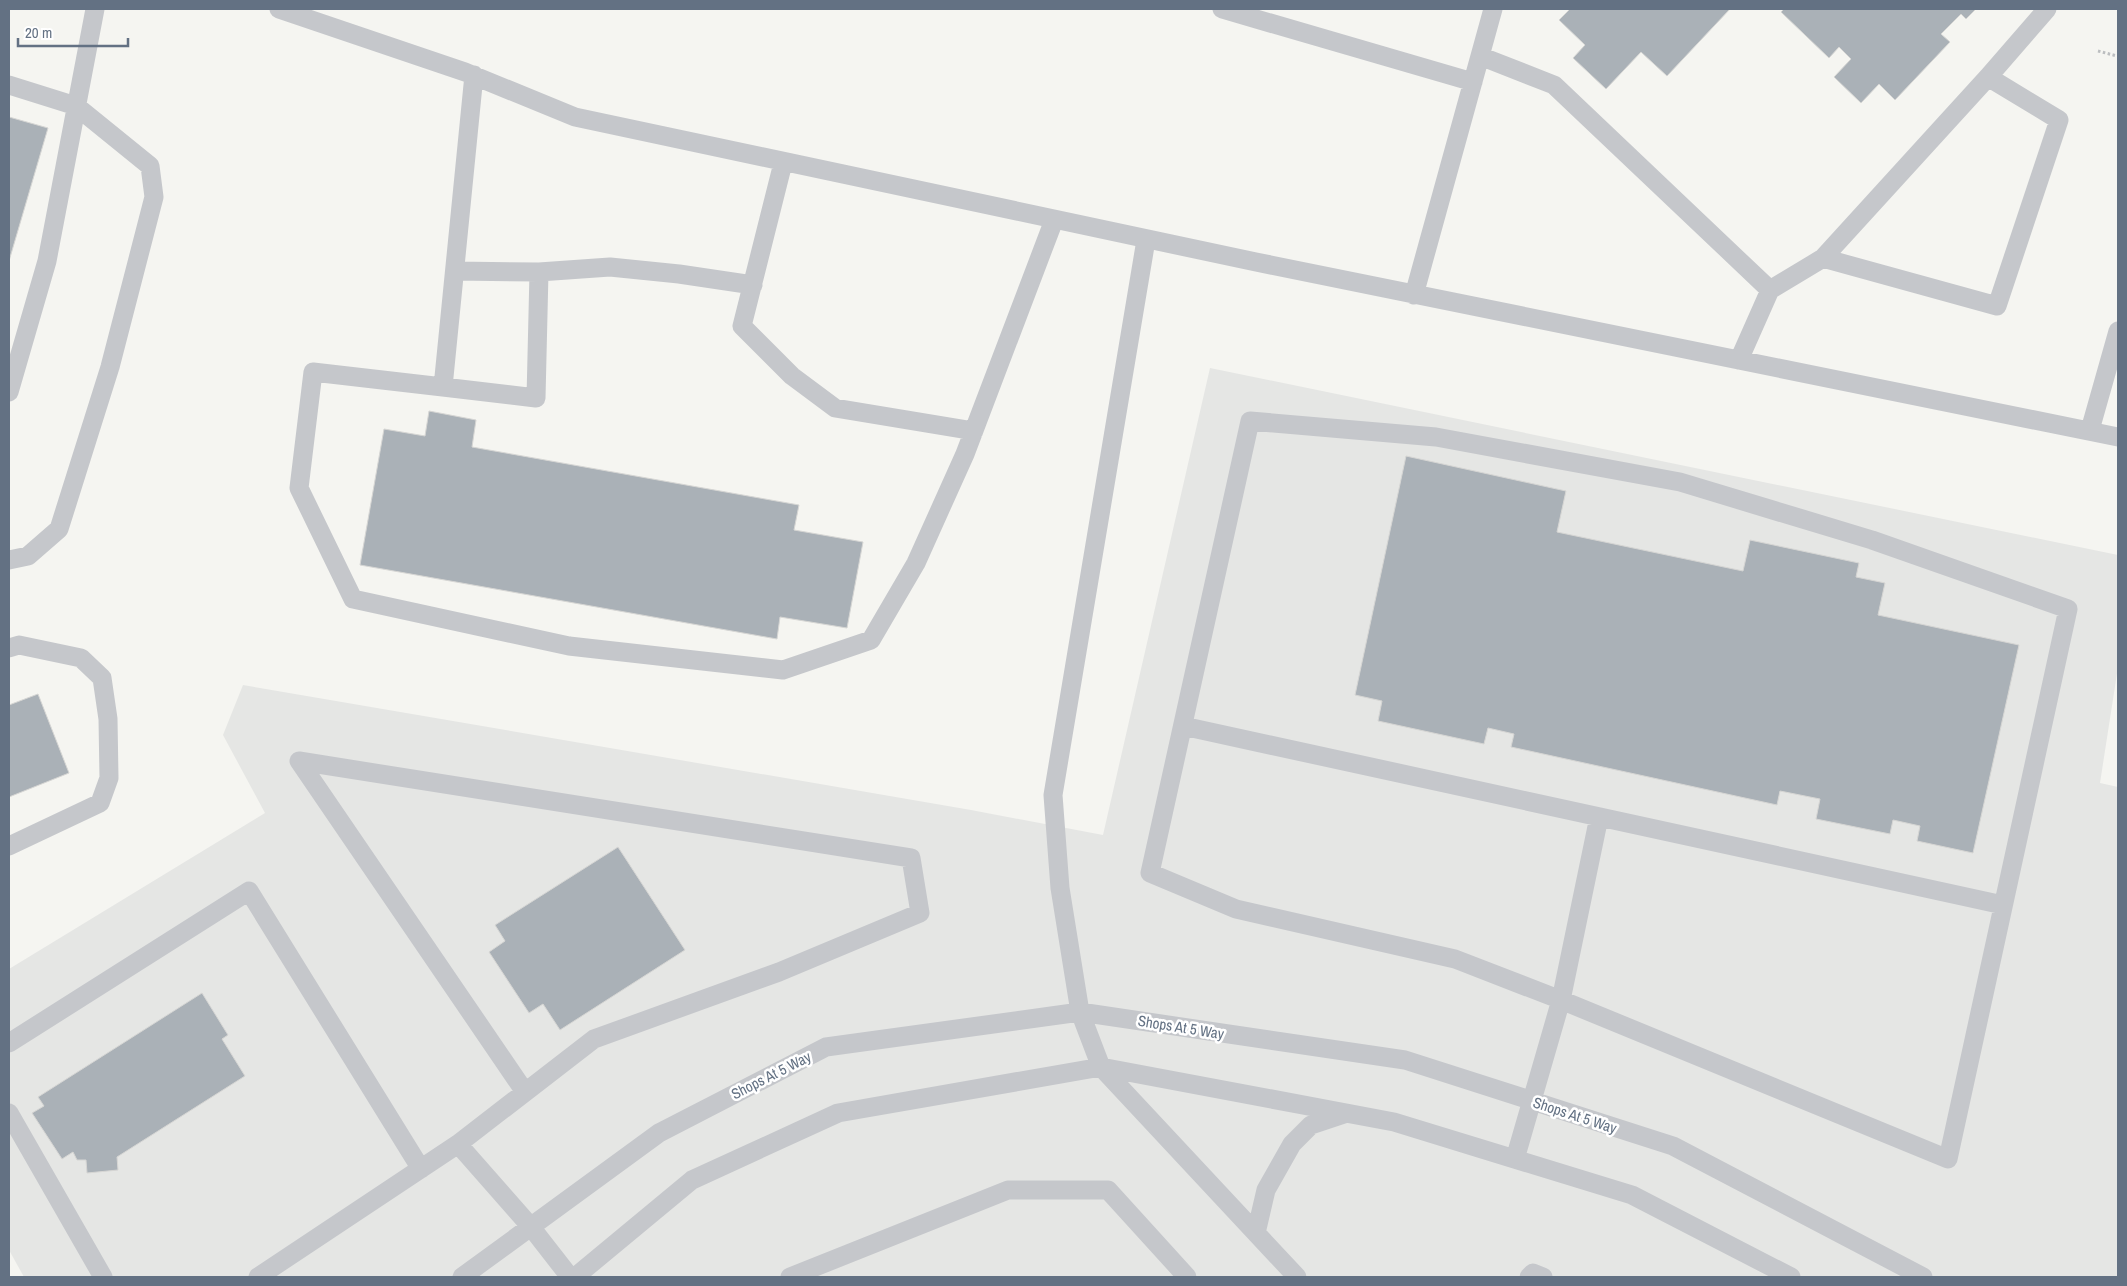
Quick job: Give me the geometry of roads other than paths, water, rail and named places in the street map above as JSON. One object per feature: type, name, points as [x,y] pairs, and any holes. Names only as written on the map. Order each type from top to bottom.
[{"type":"lane","points":[[9,392],[47,261],[95,9]]},
{"type":"lane","points":[[278,9],[474,75],[575,117],[1146,240],[2118,437]]},
{"type":"lane","points":[[1222,9],[1473,82]]},
{"type":"lane","points":[[1414,294],[1493,9]]},
{"type":"lane","points":[[1739,360],[1770,290],[1823,258],[1988,77],[2047,9]]},
{"type":"lane","points":[[1480,56],[1554,86],[1770,290]]},
{"type":"lane","points":[[443,387],[474,75]]},
{"type":"lane","points":[[1823,258],[1997,306],[2059,120],[1988,77]]},
{"type":"lane","points":[[9,84],[76,106],[150,166],[154,197],[110,367],[59,529],[28,556],[9,560]]},
{"type":"lane","points":[[783,163],[742,326],[792,376],[835,408],[974,431]]},
{"type":"lane","points":[[539,272],[536,398],[313,372],[299,488],[353,599],[569,646],[783,670],[871,640],[916,564],[974,431],[1054,220]]},
{"type":"lane","points":[[1146,240],[1053,795],[1060,888],[1080,1012],[1101,1067],[1297,1277]]},
{"type":"lane","points":[[455,271],[539,272],[610,268],[679,274],[753,285]]},
{"type":"lane","points":[[2090,430],[2118,332]]},
{"type":"lane","points":[[1250,421],[1436,437],[1680,482],[1872,540],[2068,609],[2003,905],[1948,1159],[1561,1000],[1455,959],[1236,909],[1150,874],[1250,421]]},
{"type":"lane","points":[[9,648],[19,645],[81,658],[102,678],[108,719],[109,778],[100,803],[9,846]]},
{"type":"lane","points":[[1182,726],[2003,905]]},
{"type":"lane","points":[[258,1277],[458,1144],[594,1039],[778,972],[920,913],[911,858],[299,761],[525,1092]]},
{"type":"lane","points":[[1515,1159],[1561,1000],[1599,817]]},
{"type":"lane","points":[[9,1042],[249,891],[420,1169]]},
{"type":"lane","name":"Shops At 5 Way","points":[[462,1277],[658,1133],[826,1047],[1080,1012],[1405,1060],[1673,1146],[1923,1277]]},
{"type":"lane","points":[[575,1277],[692,1180],[838,1114],[1101,1067],[1394,1122],[1632,1195],[1791,1277]]},
{"type":"lane","points":[[9,1112],[103,1277]]},
{"type":"lane","points":[[1256,1233],[1266,1190],[1292,1144],[1311,1125],[1347,1113]]},
{"type":"lane","points":[[458,1144],[531,1227],[570,1277]]},
{"type":"lane","points":[[790,1277],[1008,1190],[1108,1190],[1187,1277]]},
{"type":"lane","points":[[1529,1277],[1534,1273],[1543,1277]]}]
